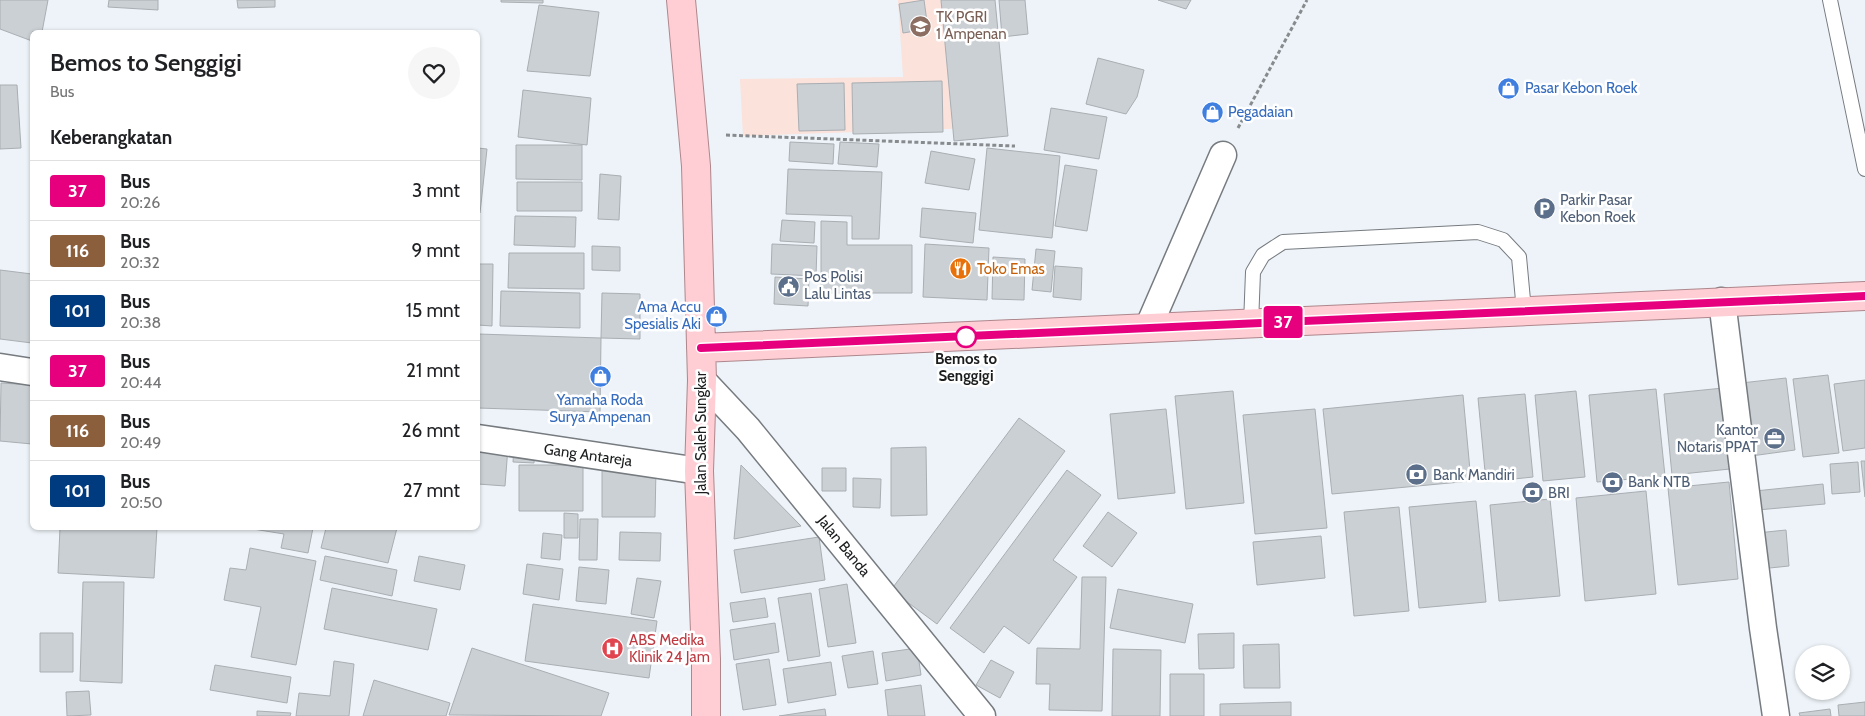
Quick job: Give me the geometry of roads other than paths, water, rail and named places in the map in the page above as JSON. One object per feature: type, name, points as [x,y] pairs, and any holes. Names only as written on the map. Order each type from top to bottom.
[{"type":"highway","name":"Jalan Saleh Sungkar","points":[[681,0],[696,166],[702,380],[700,472],[706,716]]},
{"type":"highway","points":[[701,348],[1865,296]]},
{"type":"street","points":[[1148,328],[1223,155]]},
{"type":"street","points":[[1722,302],[1763,628],[1776,716]]},
{"type":"street","points":[[0,368],[30,372]]},
{"type":"street","name":"Jalan Banda","points":[[702,380],[748,428],[982,716]]},
{"type":"street","name":"Gang Antareja","points":[[480,438],[700,472]]},
{"type":"lane","points":[[1830,0],[1865,169]]},
{"type":"lane","points":[[1251,324],[1253,272],[1263,255],[1283,242],[1478,232],[1503,240],[1519,257],[1524,311]]},
{"type":"place","name":"TK PGRI 1 Ampenan","points":[[920,26]]},
{"type":"place","name":"Pasar Kebon Roek","points":[[1509,88]]},
{"type":"place","name":"Pegadaian","points":[[1212,112]]},
{"type":"place","name":"Parkir Pasar Kebon Roek","points":[[1544,209]]},
{"type":"place","name":"Toko Emas","points":[[961,269]]},
{"type":"place","name":"Pos Polisi Lalu Lintas","points":[[788,286]]},
{"type":"place","name":"Ama Accu Spesialis Aki","points":[[717,316]]},
{"type":"place","name":"Bemos to Senggigi","points":[[966,337]]},
{"type":"place","name":"Yamaha Roda Surya Ampenan","points":[[600,377]]},
{"type":"place","name":"Kantor Notaris PPAT","points":[[1774,439]]},
{"type":"place","name":"Bank Mandiri","points":[[1417,475]]},
{"type":"place","name":"Bank NTB","points":[[1612,482]]},
{"type":"place","name":"BRI","points":[[1532,493]]},
{"type":"place","name":"ABS Medika Klinik 24 Jam","points":[[613,649]]}]
